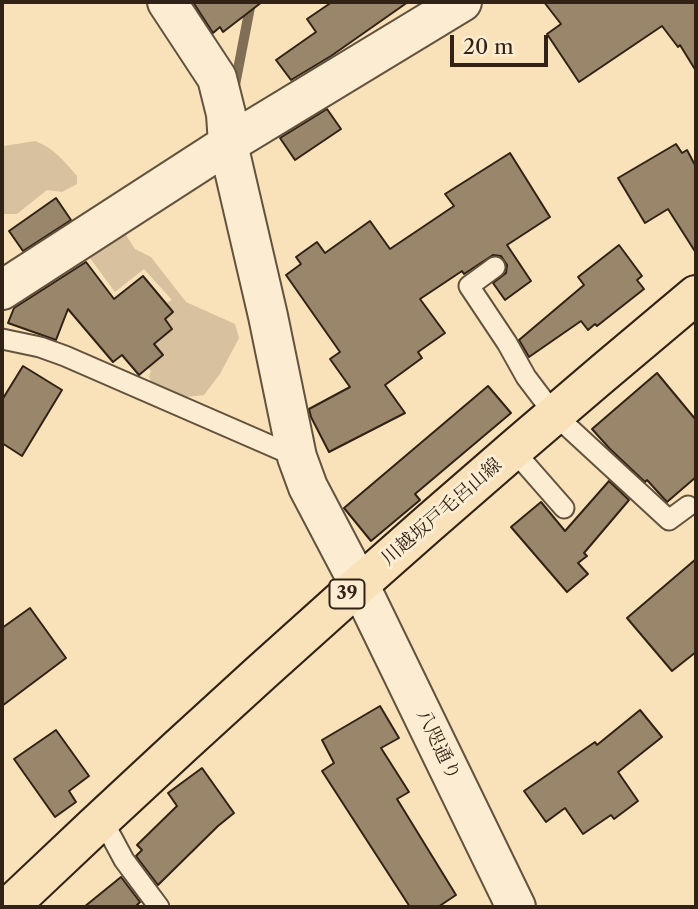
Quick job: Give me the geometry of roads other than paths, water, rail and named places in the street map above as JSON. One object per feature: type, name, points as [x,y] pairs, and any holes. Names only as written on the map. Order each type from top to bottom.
[{"type":"main road","name":"川越坂戸毛呂山線","points":[[9,907],[359,584],[554,414],[696,295]]},
{"type":"street","name":"八咫通り","points":[[167,2],[217,78],[226,114],[228,145],[268,316],[297,457],[308,487],[359,584],[516,907]]},
{"type":"street","points":[[2,290],[228,145],[462,2]]},
{"type":"lane","points":[[495,267],[469,286],[526,377],[554,414],[669,520],[688,506]]},
{"type":"lane","points":[[2,339],[40,347],[65,356],[297,457]]},
{"type":"lane","points":[[514,451],[564,508]]},
{"type":"lane","points":[[102,819],[124,860],[159,907]]},
{"type":"waterway","points":[[235,85],[251,2]]}]
